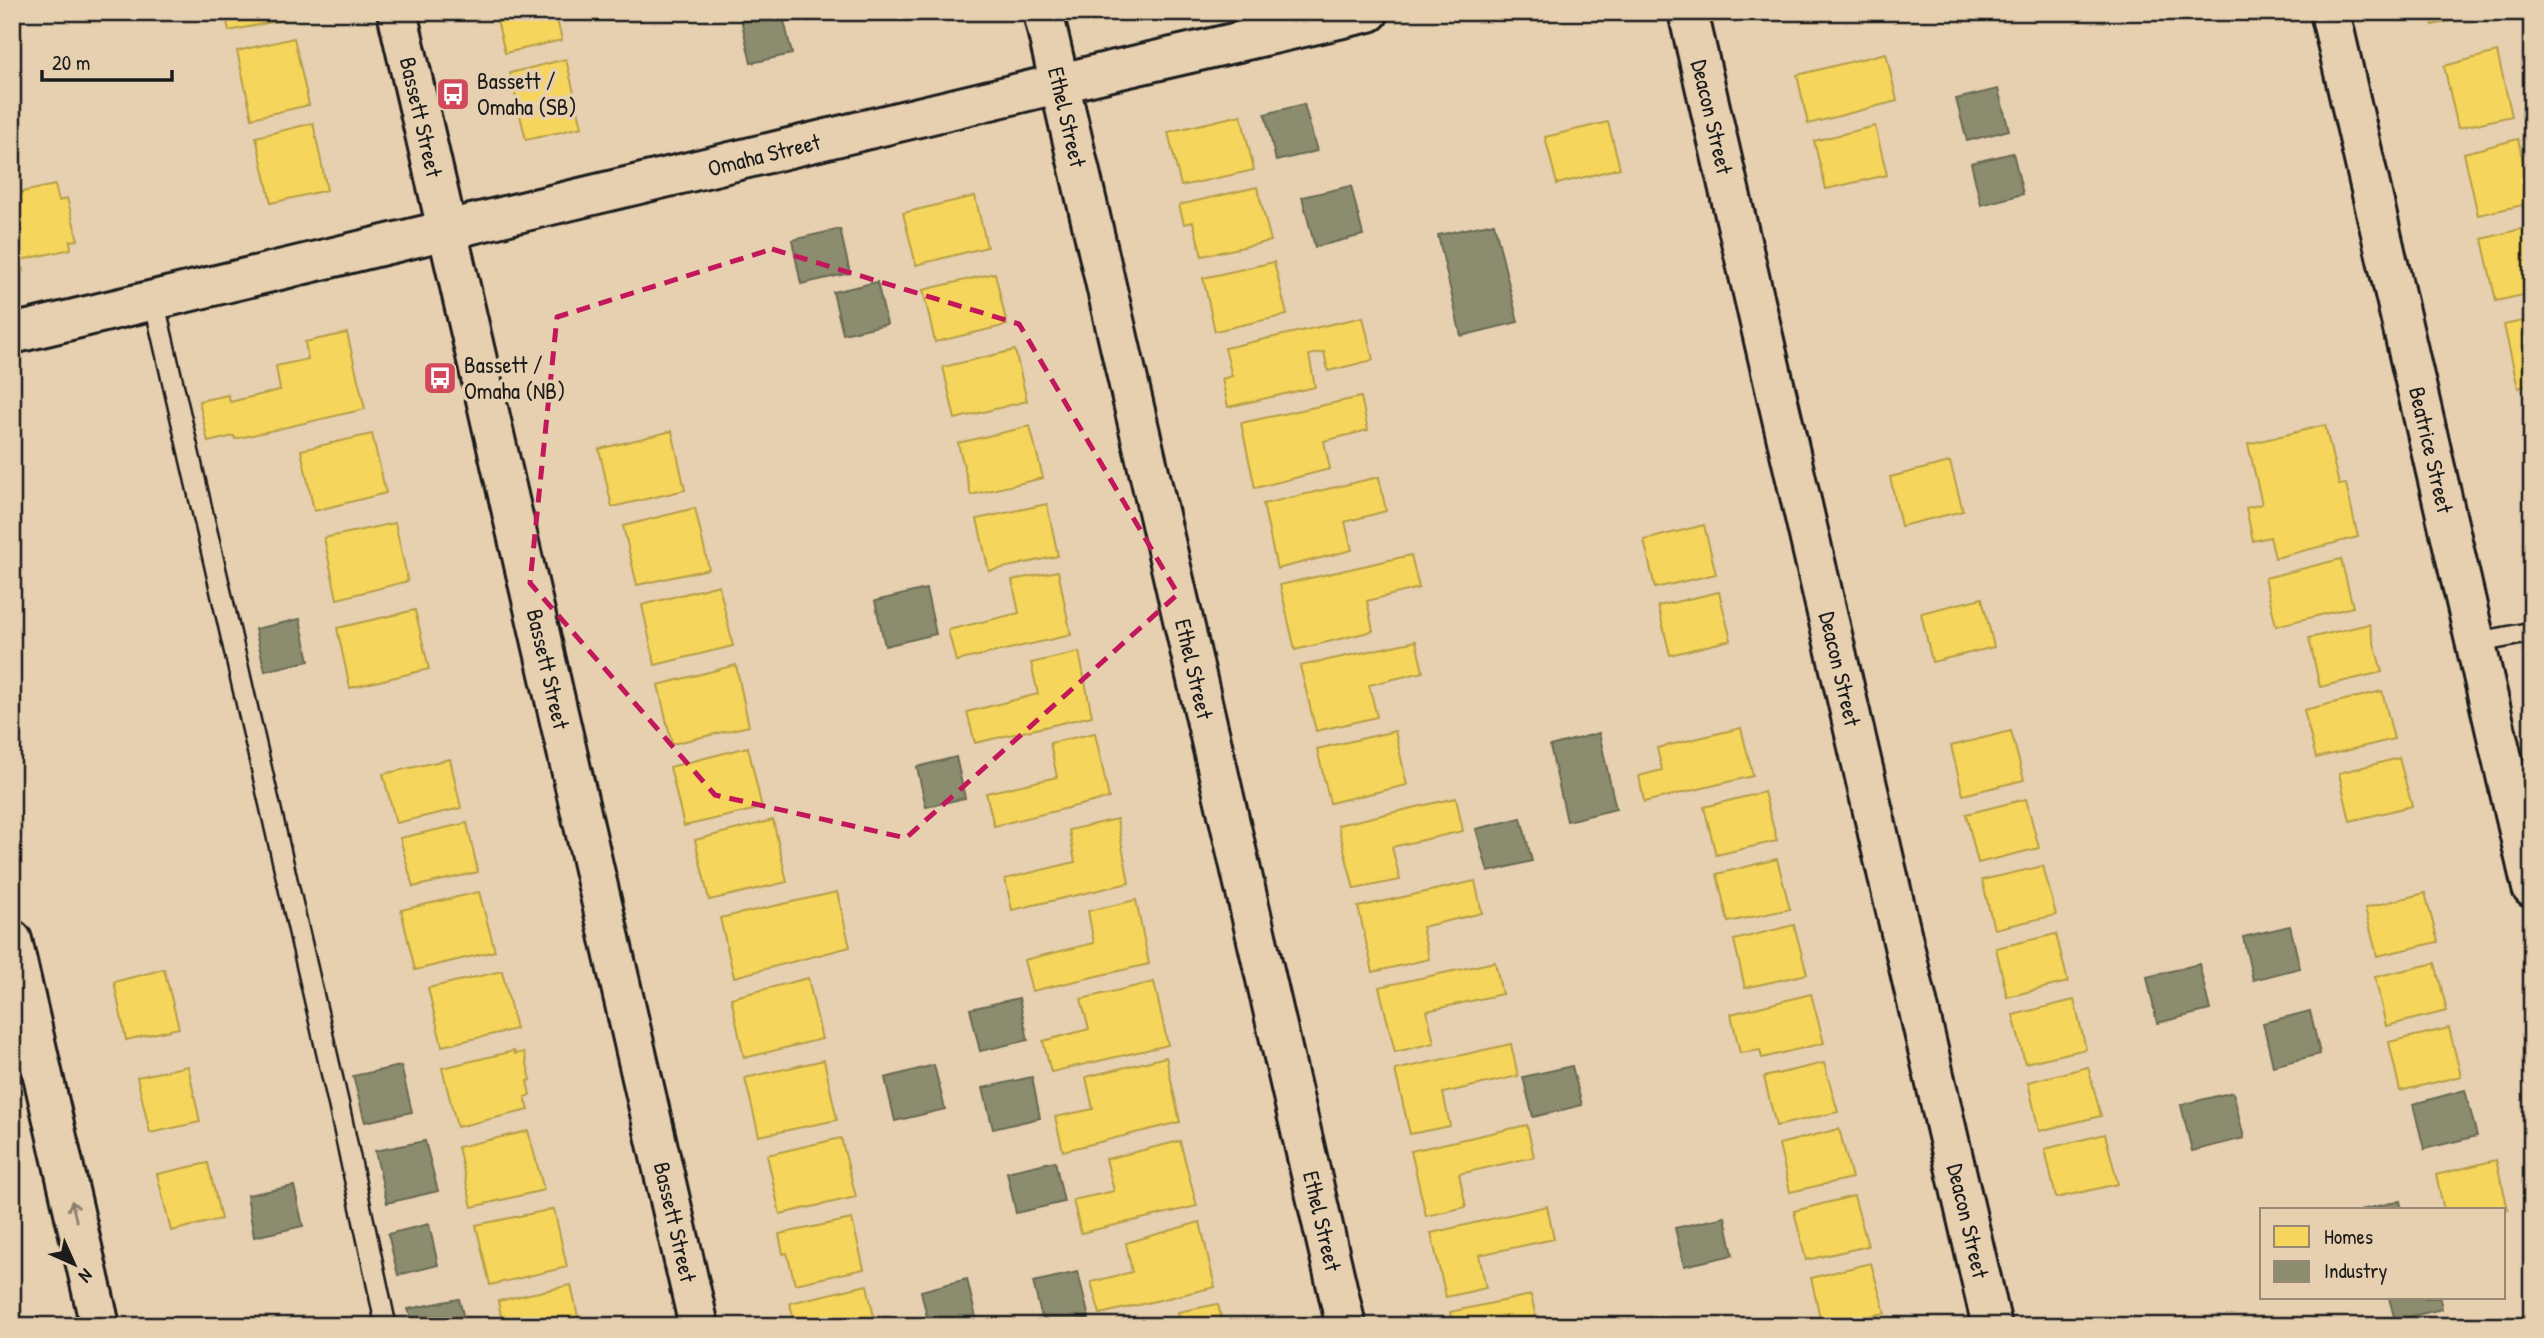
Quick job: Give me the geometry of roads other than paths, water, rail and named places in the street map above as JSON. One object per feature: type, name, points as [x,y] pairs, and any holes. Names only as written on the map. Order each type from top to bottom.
[{"type":"street","name":"Bassett Street","points":[[397,12],[699,1326]]},
{"type":"street","name":"Ethel Street","points":[[1043,12],[1346,1326]]},
{"type":"street","name":"Omaha Street","points":[[12,334],[1369,12]]},
{"type":"street","name":"Deacon Street","points":[[1688,12],[1992,1326]]},
{"type":"street","name":"Beatrice Street","points":[[2330,12],[2532,888]]},
{"type":"street","points":[[12,940],[100,1326]]},
{"type":"lane","points":[[157,301],[386,1326]]},
{"type":"lane","points":[[2475,643],[2532,632]]},
{"type":"place","name":"Bassett / Omaha (SB)","points":[[453,94]]},
{"type":"place","name":"Bassett / Omaha (NB)","points":[[440,378]]}]
